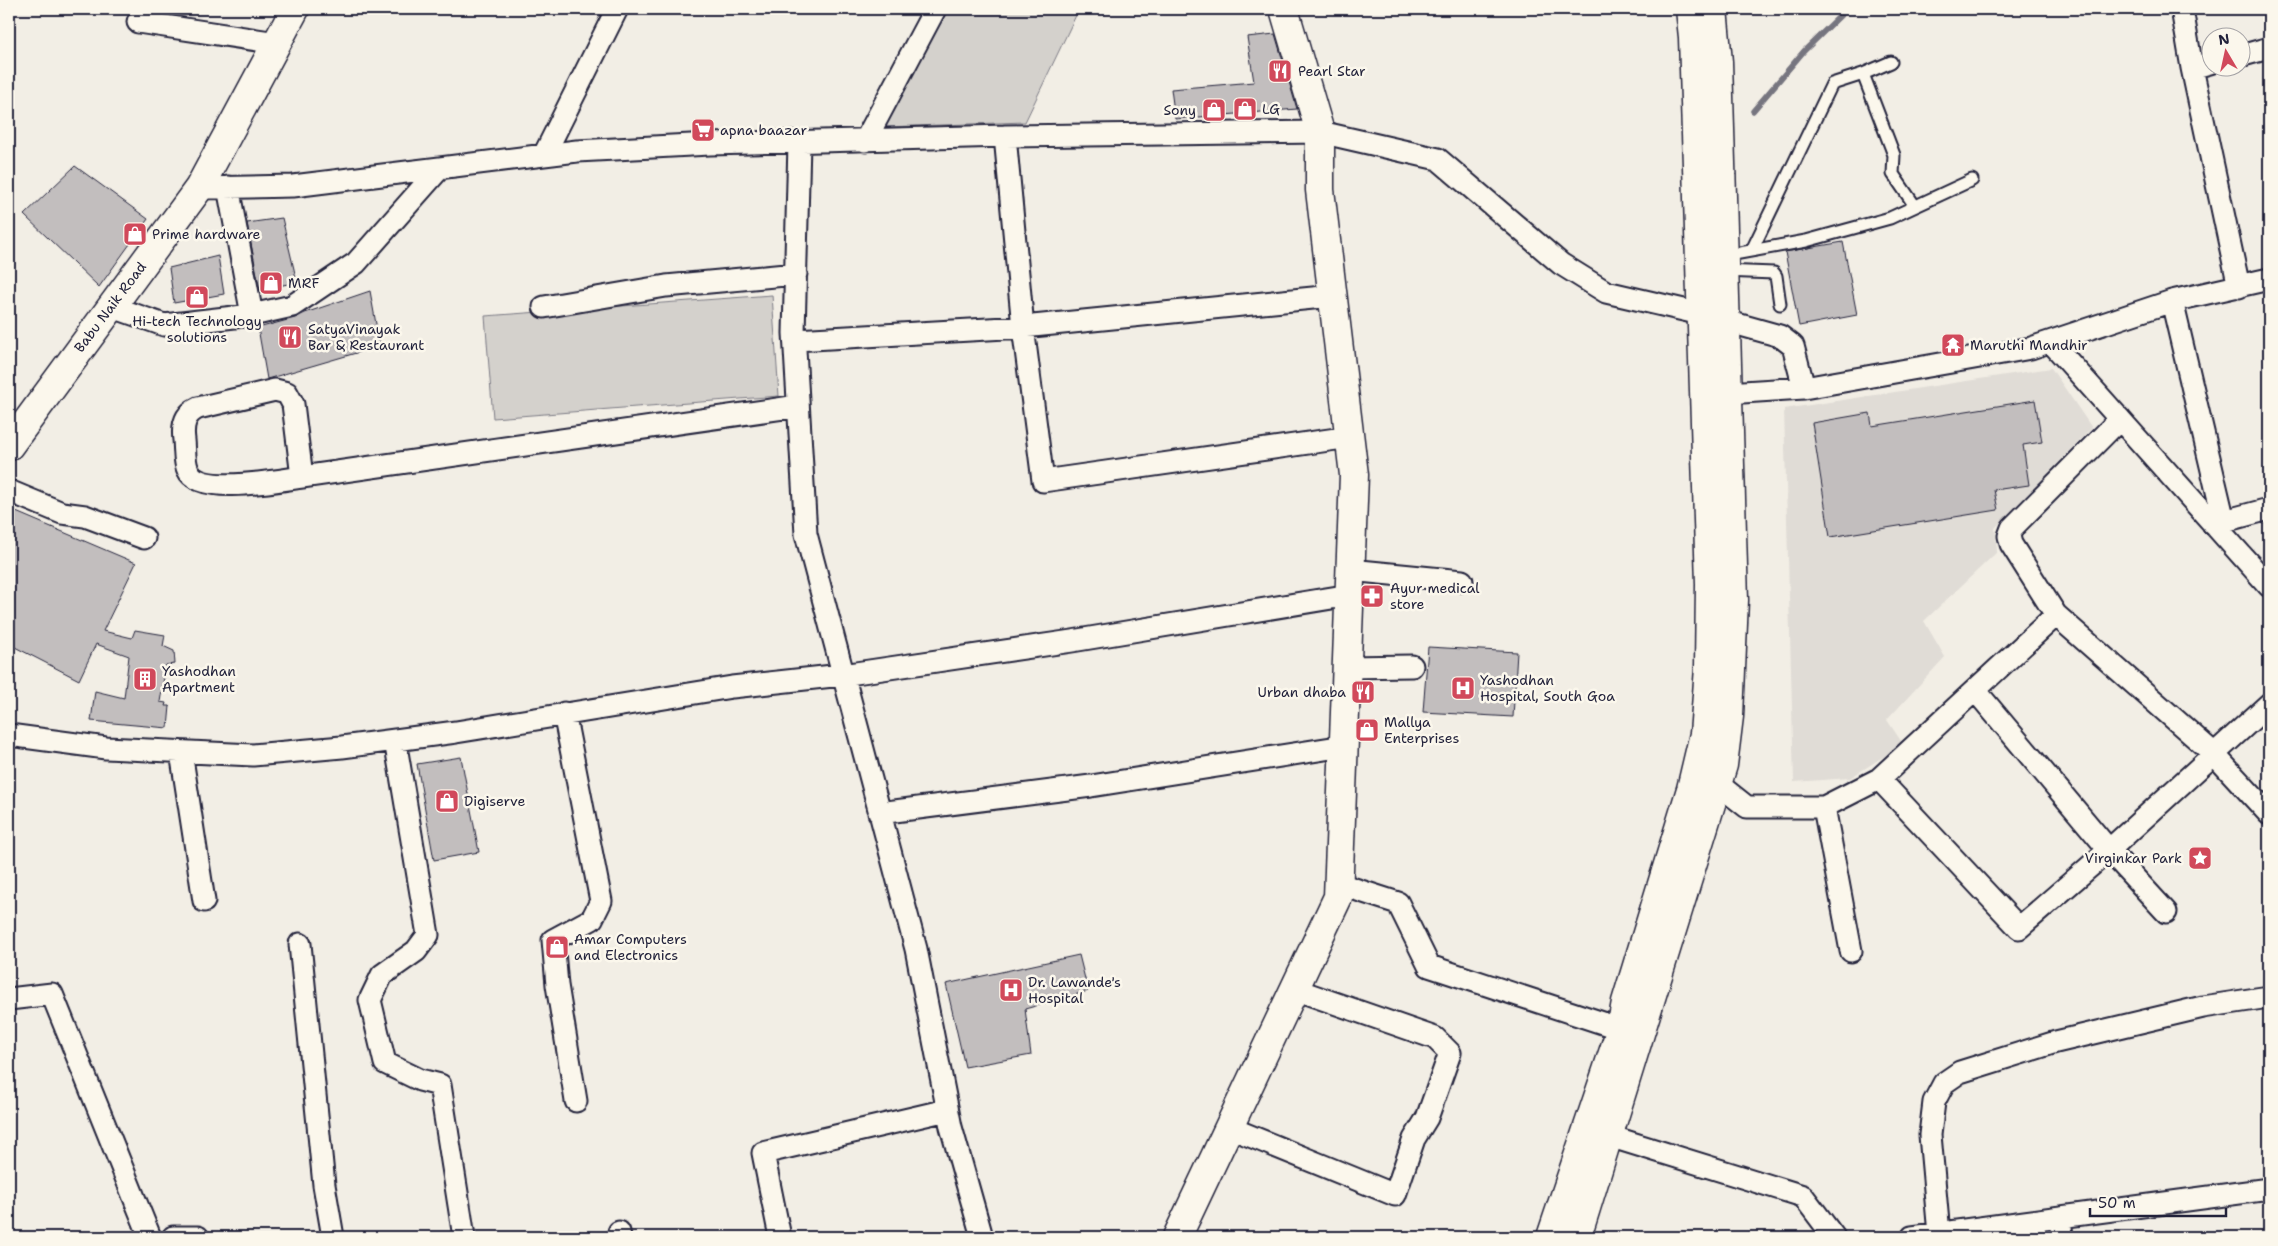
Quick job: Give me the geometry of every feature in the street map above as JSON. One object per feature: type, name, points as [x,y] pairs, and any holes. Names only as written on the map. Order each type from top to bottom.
[{"type":"main road","name":"Babu Naik Road","points":[[9,446],[198,188],[295,9]]},
{"type":"main road","points":[[1177,1237],[1338,897],[1354,475],[1320,190],[1320,132],[1284,9]]},
{"type":"main road","points":[[1551,1237],[1621,1029],[1626,1002],[1691,789],[1704,734],[1709,668],[1713,317],[1690,9]]},
{"type":"main road","points":[[1577,1237],[1718,784],[1723,765],[1730,716],[1734,600],[1727,393],[1713,317],[1723,263],[1718,62],[1713,9]]},
{"type":"street","points":[[544,155],[617,9]]},
{"type":"street","points":[[865,141],[934,9]]},
{"type":"street","points":[[2182,9],[2200,63]]},
{"type":"street","points":[[138,22],[277,43]]},
{"type":"street","points":[[2250,53],[2269,48]]},
{"type":"street","points":[[2203,78],[2239,287]]},
{"type":"street","points":[[198,188],[293,186],[577,151],[691,145],[1005,136],[1320,132],[1438,159],[1561,264],[1606,292],[1713,317],[1780,336],[1793,346],[1804,388]]},
{"type":"street","points":[[1005,136],[1023,327],[1043,481],[1350,437]]},
{"type":"street","points":[[799,143],[795,340],[806,534],[916,949],[947,1110],[982,1237]]},
{"type":"street","points":[[110,306],[164,325],[252,315],[292,306],[356,263],[440,168]]},
{"type":"street","points":[[228,187],[252,315]]},
{"type":"street","points":[[544,307],[666,286],[796,274]]},
{"type":"street","points":[[1727,393],[1804,388],[2032,348],[2172,302],[2269,280]]},
{"type":"street","points":[[795,340],[1023,327],[1333,296]]},
{"type":"street","points":[[2172,302],[2218,522]]},
{"type":"street","points":[[2051,342],[2120,419],[2218,522],[2269,586]]},
{"type":"street","points":[[302,478],[293,404],[287,393],[275,390],[198,408],[189,412],[183,431],[188,470],[193,477],[207,484],[224,485],[302,478],[798,406]]},
{"type":"street","points":[[2120,419],[2012,528],[2009,536],[2011,544],[2056,615],[2214,754],[2269,814]]},
{"type":"street","points":[[9,491],[62,513],[85,516],[144,538]]},
{"type":"street","points":[[2218,522],[2269,509]]},
{"type":"street","points":[[9,735],[106,748],[252,755],[395,740],[732,687],[842,675],[1072,641],[1350,582],[1462,581]]},
{"type":"street","points":[[1718,784],[1747,807],[1824,806],[1879,779],[2056,615]]},
{"type":"street","points":[[1347,666],[1412,666]]},
{"type":"street","points":[[1975,690],[2109,850],[2166,912]]},
{"type":"street","points":[[1879,779],[2020,928],[2109,850],[2269,704]]},
{"type":"street","points":[[564,713],[601,901],[592,919],[553,940],[557,985],[576,1101]]},
{"type":"street","points":[[395,740],[428,935],[416,951],[382,975],[370,1000],[384,1063],[420,1080],[440,1085],[464,1237]]},
{"type":"street","points":[[879,813],[1092,786],[1344,746]]},
{"type":"street","points":[[181,752],[204,901]]},
{"type":"street","points":[[1824,806],[1851,952]]},
{"type":"street","points":[[1339,884],[1398,903],[1429,966],[1621,1029]]},
{"type":"street","points":[[300,944],[324,1185],[333,1237]]},
{"type":"street","points":[[1228,1127],[1396,1195],[1414,1139],[1427,1118],[1450,1052],[1434,1038],[1294,989]]},
{"type":"street","points":[[9,999],[52,994],[150,1237]]},
{"type":"street","points":[[1939,1234],[1930,1135],[1934,1102],[1944,1083],[1960,1072],[2056,1042],[2203,1007],[2269,997]]},
{"type":"street","points":[[780,1237],[763,1153],[947,1110]]},
{"type":"street","points":[[1609,1136],[1803,1196],[1834,1237]]},
{"type":"street","points":[[1912,1237],[2061,1227],[2269,1189]]},
{"type":"street","points":[[173,1237],[198,1237]]},
{"type":"lane","points":[[1752,250],[1832,84],[1891,62]]},
{"type":"lane","points":[[1863,74],[1894,155],[1894,174],[1915,206]]},
{"type":"lane","points":[[1723,263],[1752,250],[1806,241],[1890,218],[1972,180]]},
{"type":"lane","points":[[1723,263],[1774,273],[1780,304]]},
{"type":"shaded area","points":[[942,9],[1079,9],[1025,122],[885,127]]},
{"type":"shaded area","points":[[772,295],[779,396],[493,418],[485,316]]},
{"type":"shaded area","points":[[2051,368],[2092,428],[1995,528],[1997,552],[1924,621],[1945,657],[1887,720],[1903,744],[1850,778],[1794,782],[1784,409]]},
{"type":"building","points":[[1275,34],[1297,109],[1175,119],[1171,89],[1254,82],[1247,37]]},
{"type":"building","points":[[75,166],[148,219],[99,287],[24,215]]},
{"type":"building","points":[[282,218],[297,282],[260,290],[247,223]]},
{"type":"building","points":[[1843,242],[1857,315],[1799,326],[1785,252]]},
{"type":"building","points":[[218,256],[224,294],[174,303],[169,268]]},
{"type":"building","points":[[370,291],[380,346],[267,379],[258,328],[295,318]]},
{"type":"building","points":[[2035,400],[2042,442],[2023,445],[2029,485],[1994,490],[1998,510],[1830,537],[1812,423],[1870,413],[1872,426]]},
{"type":"building","points":[[9,509],[136,563],[103,631],[132,638],[135,630],[165,635],[163,646],[174,651],[175,664],[166,665],[160,702],[166,703],[165,706],[170,706],[168,728],[91,721],[95,691],[124,698],[129,656],[96,644],[79,680],[9,644]]},
{"type":"building","points":[[1428,647],[1517,652],[1513,717],[1423,712]]},
{"type":"building","points":[[461,757],[479,852],[434,860],[417,764]]},
{"type":"building","points":[[1079,955],[1088,991],[1025,1009],[1031,1055],[965,1067],[946,984]]},
{"type":"waterway","points":[[1753,111],[1804,51],[1847,9]]},
{"type":"place","name":"Pearl Star","points":[[1280,71]]},
{"type":"place","name":"LG","points":[[1245,109]]},
{"type":"place","name":"Sony","points":[[1214,110]]},
{"type":"place","name":"apna baazar","points":[[703,130]]},
{"type":"place","name":"Prime hardware","points":[[135,234]]},
{"type":"place","name":"MRF","points":[[271,283]]},
{"type":"place","name":"Hi-tech Technology solutions","points":[[197,297]]},
{"type":"place","name":"SatyaVinayak Bar & Restaurant","points":[[290,337]]},
{"type":"place","name":"Maruthi Mandhir","points":[[1953,345]]},
{"type":"place","name":"Ayur medical store","points":[[1372,596]]},
{"type":"place","name":"Yashodhan Apartment","points":[[145,679]]},
{"type":"place","name":"Yashodhan Hospital, South Goa","points":[[1463,688]]},
{"type":"place","name":"Urban dhaba","points":[[1363,692]]},
{"type":"place","name":"Mallya Enterprises","points":[[1367,730]]},
{"type":"place","name":"Digiserve","points":[[447,801]]},
{"type":"place","name":"Virginkar Park","points":[[2200,858]]},
{"type":"place","name":"Amar Computers and Electronics","points":[[557,947]]},
{"type":"place","name":"Dr. Lawande's Hospital","points":[[1011,990]]}]
